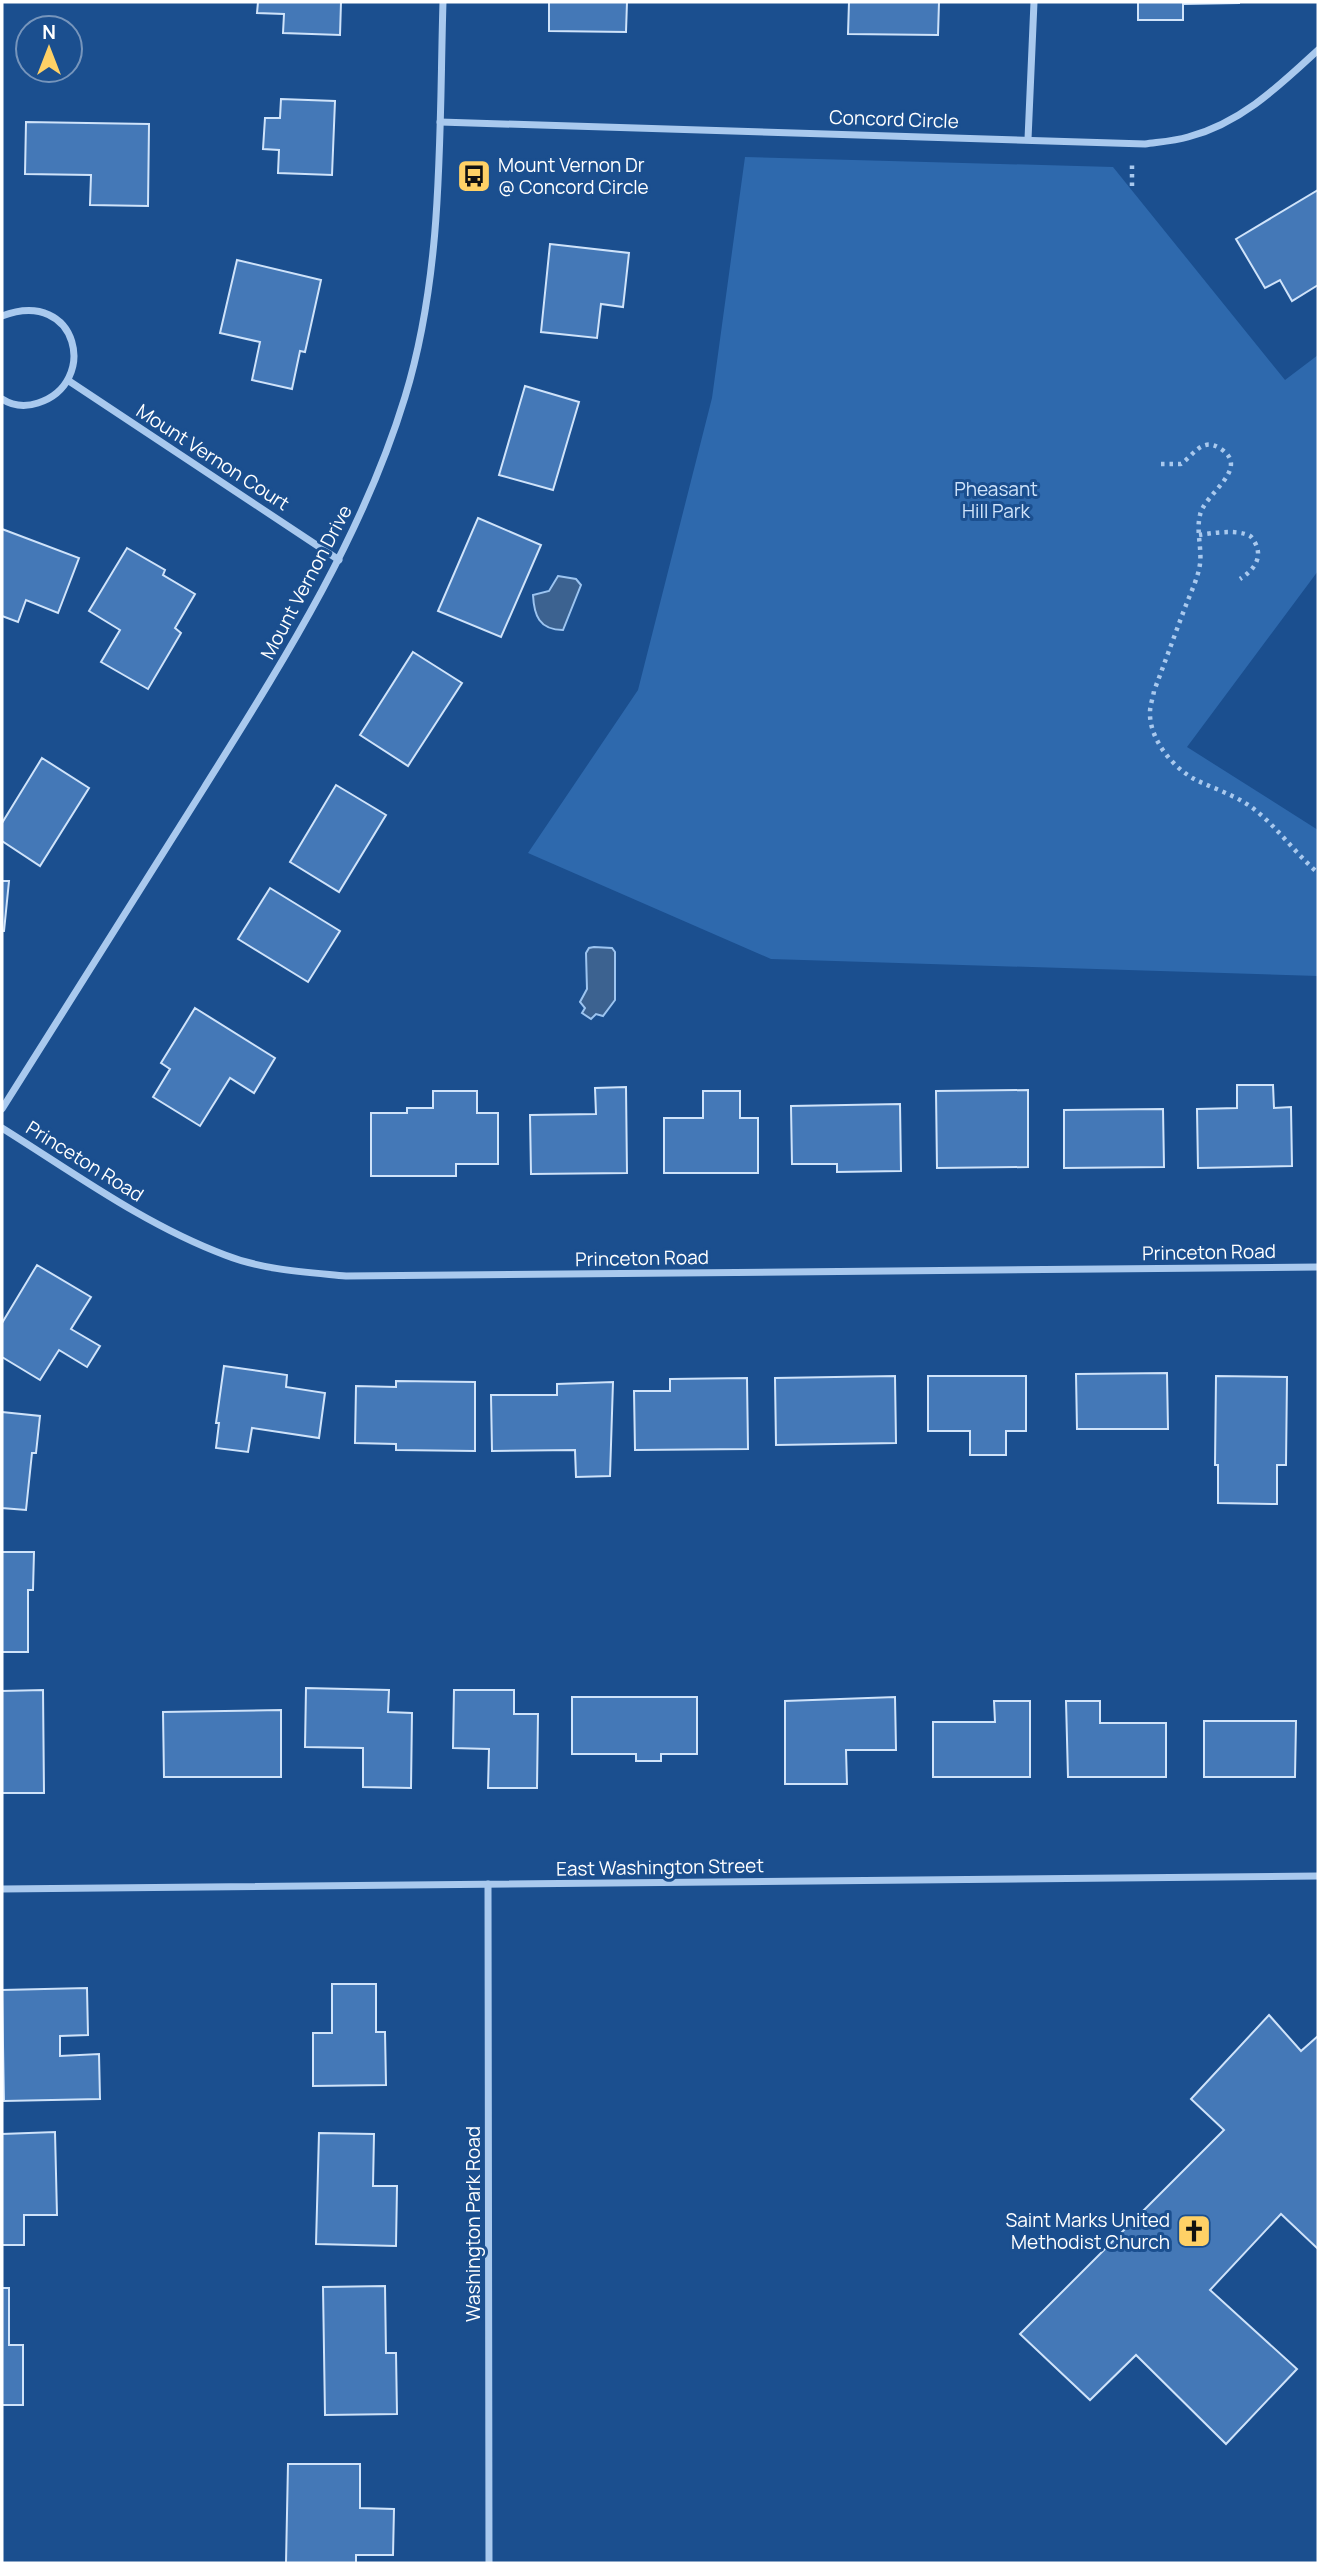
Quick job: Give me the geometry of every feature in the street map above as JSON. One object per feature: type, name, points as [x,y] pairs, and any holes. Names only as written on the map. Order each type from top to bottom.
[{"type":"street","name":"Mount Vernon Drive","points":[[2,1110],[273,677],[339,560],[377,479],[406,395],[425,308],[436,220],[443,2]]},
{"type":"street","points":[[1028,139],[1034,2]]},
{"type":"street","name":"Concord Circle","points":[[440,122],[1145,144],[1188,137],[1229,122],[1271,94],[1318,50]]},
{"type":"street","points":[[2,316],[18,310],[38,310],[55,316],[66,327],[73,353],[69,381],[59,392],[28,407],[7,403],[2,399]]},
{"type":"street","name":"Mount Vernon Court","points":[[69,381],[339,560]]},
{"type":"street","name":"Princeton Road","points":[[2,1128],[165,1229],[226,1256],[279,1270],[345,1276],[1318,1267]]},
{"type":"street","name":"East Washington Street","points":[[2,1889],[1318,1875]]},
{"type":"street","name":"Washington Park Road","points":[[488,1884],[489,2563]]},
{"type":"path","points":[[1161,464],[1181,464],[1193,450],[1205,444],[1217,447],[1228,457],[1231,464],[1228,479],[1208,497],[1199,516],[1200,567],[1154,691],[1150,711],[1152,729],[1158,744],[1172,760],[1193,778],[1258,812],[1278,829],[1318,873]]},
{"type":"path","points":[[1199,535],[1244,534],[1251,537],[1256,544],[1259,558],[1251,572],[1240,579]]},
{"type":"green space","name":"Pheasant Hill Park","points":[[745,157],[1113,167],[1285,380],[1318,355],[1318,571],[1187,747],[1318,830],[1318,976],[771,959],[528,853],[638,690],[712,398]]},
{"type":"shaded area","points":[[558,576],[576,579],[581,585],[563,630],[548,627],[539,620],[533,595],[549,591]]},
{"type":"shaded area","points":[[589,948],[612,948],[615,952],[615,1000],[603,1016],[596,1014],[591,1019],[582,1013],[585,1008],[580,1002],[587,989],[586,953]]},
{"type":"building","points":[[258,2],[341,2],[340,35],[283,33],[284,14],[257,13]]},
{"type":"building","points":[[549,2],[627,2],[626,32],[549,31]]},
{"type":"building","points":[[849,2],[939,2],[938,35],[848,34]]},
{"type":"building","points":[[1138,2],[1239,3],[1183,4],[1183,20],[1138,20]]},
{"type":"building","points":[[281,99],[335,101],[332,175],[278,173],[279,150],[263,149],[265,118],[280,118]]},
{"type":"building","points":[[26,122],[149,124],[148,206],[90,205],[91,175],[25,174]]},
{"type":"building","points":[[1318,190],[1318,285],[1292,301],[1280,280],[1265,288],[1236,239]]},
{"type":"building","points":[[550,244],[629,253],[623,307],[601,304],[597,338],[541,332]]},
{"type":"building","points":[[237,260],[321,280],[305,352],[300,351],[292,389],[252,380],[260,342],[220,333]]},
{"type":"building","points":[[525,386],[579,402],[553,490],[499,475]]},
{"type":"building","points":[[478,518],[541,545],[501,637],[438,611]]},
{"type":"building","points":[[2,529],[79,558],[58,613],[26,600],[18,622],[2,616]]},
{"type":"building","points":[[127,548],[165,570],[163,575],[195,594],[175,628],[181,633],[148,689],[101,662],[120,630],[89,611]]},
{"type":"building","points":[[413,652],[462,683],[408,766],[360,735]]},
{"type":"building","points":[[42,758],[89,788],[40,866],[2,841],[2,823]]},
{"type":"building","points":[[336,785],[386,815],[339,892],[290,862]]},
{"type":"building","points":[[2,881],[9,881],[4,931],[2,931]]},
{"type":"building","points":[[270,888],[340,931],[308,982],[238,939]]},
{"type":"building","points":[[195,1008],[275,1058],[254,1093],[230,1078],[200,1126],[153,1097],[170,1069],[161,1063]]},
{"type":"building","points":[[1237,1085],[1273,1085],[1274,1108],[1291,1107],[1292,1166],[1198,1168],[1197,1109],[1237,1108]]},
{"type":"building","points":[[626,1087],[627,1173],[531,1174],[530,1115],[596,1114],[595,1088]]},
{"type":"building","points":[[1028,1090],[1028,1167],[937,1168],[936,1091]]},
{"type":"building","points":[[433,1091],[477,1091],[477,1113],[498,1113],[498,1164],[456,1164],[456,1176],[371,1176],[371,1113],[407,1113],[407,1108],[433,1108]]},
{"type":"building","points":[[703,1091],[740,1091],[740,1118],[758,1118],[758,1173],[664,1173],[664,1118],[703,1118]]},
{"type":"building","points":[[900,1104],[901,1171],[837,1172],[837,1164],[792,1164],[791,1106]]},
{"type":"building","points":[[1163,1109],[1164,1167],[1064,1168],[1064,1110]]},
{"type":"building","points":[[37,1265],[91,1297],[71,1329],[100,1346],[87,1367],[59,1350],[40,1380],[2,1357],[2,1323]]},
{"type":"building","points":[[224,1366],[287,1375],[286,1387],[325,1393],[319,1438],[252,1428],[248,1452],[216,1448],[219,1423],[216,1423]]},
{"type":"building","points":[[1167,1373],[1168,1429],[1077,1429],[1076,1374]]},
{"type":"building","points":[[895,1376],[896,1443],[776,1445],[775,1378]]},
{"type":"building","points":[[928,1376],[1026,1376],[1026,1431],[1006,1431],[1006,1455],[970,1455],[970,1431],[928,1431]]},
{"type":"building","points":[[1216,1376],[1287,1377],[1286,1465],[1277,1465],[1277,1504],[1218,1503],[1218,1465],[1215,1465]]},
{"type":"building","points":[[747,1378],[748,1449],[635,1450],[634,1391],[670,1391],[670,1379]]},
{"type":"building","points":[[396,1381],[475,1382],[475,1451],[396,1450],[396,1444],[355,1443],[356,1386],[396,1387]]},
{"type":"building","points":[[613,1382],[610,1476],[576,1477],[575,1450],[492,1451],[491,1395],[557,1395],[557,1384]]},
{"type":"building","points":[[2,1412],[40,1416],[36,1453],[32,1453],[26,1510],[2,1508]]},
{"type":"building","points":[[2,1552],[34,1552],[33,1590],[28,1590],[28,1652],[2,1652]]},
{"type":"building","points":[[306,1688],[389,1690],[388,1712],[412,1713],[411,1788],[363,1787],[363,1748],[305,1747]]},
{"type":"building","points":[[43,1690],[44,1793],[2,1793],[2,1691]]},
{"type":"building","points":[[454,1690],[514,1690],[514,1714],[538,1714],[537,1788],[488,1788],[489,1749],[453,1748]]},
{"type":"building","points":[[572,1697],[697,1697],[697,1754],[661,1754],[661,1761],[636,1761],[636,1754],[572,1754]]},
{"type":"building","points":[[895,1697],[896,1750],[846,1750],[847,1784],[785,1784],[785,1701]]},
{"type":"building","points":[[994,1701],[1030,1701],[1030,1777],[933,1777],[933,1722],[995,1722]]},
{"type":"building","points":[[1066,1701],[1100,1701],[1100,1723],[1166,1723],[1166,1777],[1068,1777]]},
{"type":"building","points":[[281,1710],[281,1777],[164,1777],[163,1712]]},
{"type":"building","points":[[1204,1721],[1296,1721],[1295,1777],[1204,1777]]},
{"type":"building","points":[[332,1984],[376,1984],[376,2032],[385,2032],[386,2085],[313,2086],[313,2033],[332,2033]]},
{"type":"building","points":[[87,1988],[88,2035],[60,2036],[60,2056],[99,2054],[100,2099],[4,2101],[2,1990]]},
{"type":"building","name":"Saint Marks United Methodist Church","points":[[1269,2015],[1301,2051],[1318,2036],[1318,2249],[1281,2214],[1210,2290],[1297,2369],[1226,2444],[1136,2355],[1090,2400],[1020,2334],[1224,2130],[1191,2099]]},
{"type":"building","points":[[55,2132],[57,2215],[24,2215],[24,2245],[2,2245],[2,2134]]},
{"type":"building","points":[[319,2133],[374,2134],[373,2186],[397,2186],[396,2246],[316,2244]]},
{"type":"building","points":[[385,2286],[386,2353],[396,2353],[397,2414],[325,2415],[323,2287]]},
{"type":"building","points":[[2,2288],[9,2288],[9,2345],[23,2345],[23,2405],[2,2405]]},
{"type":"building","points":[[288,2464],[360,2464],[360,2508],[394,2509],[393,2555],[356,2555],[356,2563],[286,2563]]},
{"type":"place","name":"Mount Vernon Dr @ Concord Circle","points":[[474,176]]},
{"type":"place","name":"Saint Marks United Methodist Church","points":[[1194,2231]]}]
